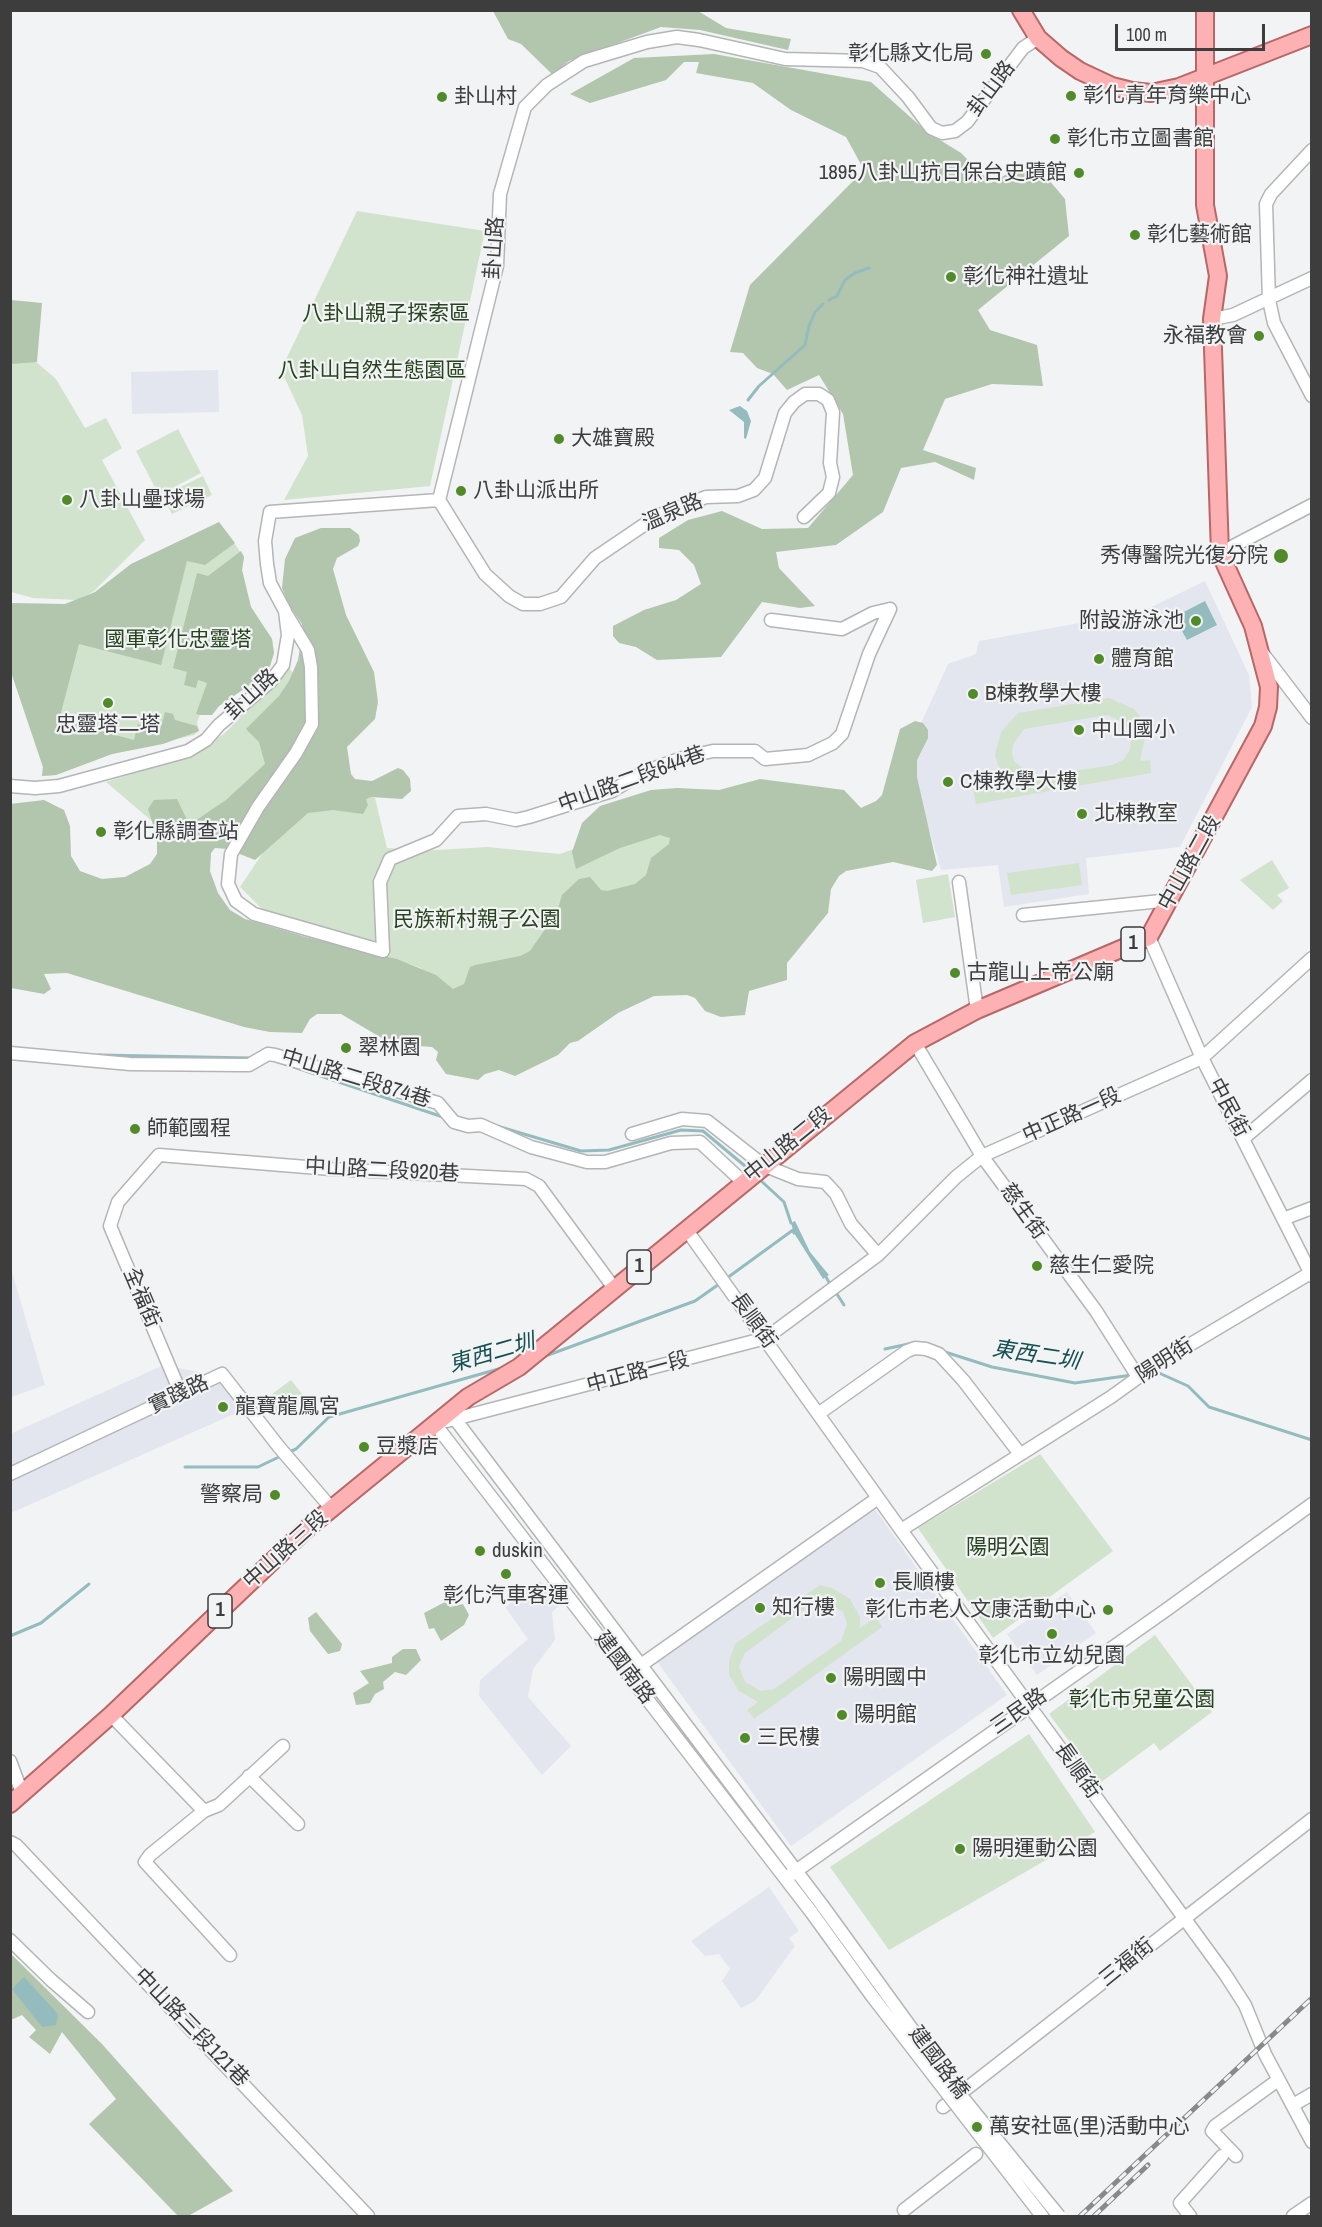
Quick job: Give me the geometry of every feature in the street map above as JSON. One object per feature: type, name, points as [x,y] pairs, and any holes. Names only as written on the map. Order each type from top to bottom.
[{"type":"main road","points":[[1021,10],[1038,38],[1080,71],[1112,86],[1151,93],[1179,87],[1311,34]]},
{"type":"main road","name":"中山路二段","points":[[435,1424],[453,1416],[468,1397],[525,1362],[753,1173],[915,1043],[977,1010],[1149,937],[1171,900],[1263,726],[1268,707],[1269,687],[1253,626],[1220,553],[1212,319],[1218,276],[1205,205],[1205,10]]},
{"type":"main road","name":"中山路三段","points":[[16,1798],[111,1715],[262,1570],[435,1424]]},
{"type":"street","name":"卦山路","points":[[10,786],[35,788],[59,786],[188,751],[206,740],[219,725],[271,681],[283,666],[288,635],[285,611],[270,583],[267,564],[265,541],[270,512],[439,500],[497,266],[500,194],[525,107],[547,85],[584,61],[647,42],[688,39],[785,59],[863,61],[889,74],[931,128],[942,133],[955,131],[967,122],[1023,48],[1038,38]]},
{"type":"street","points":[[1311,150],[1271,194],[1266,204],[1269,300],[1274,323],[1311,396]]},
{"type":"street","points":[[1212,319],[1233,315],[1269,300],[1311,278]]},
{"type":"street","name":"溫泉路","points":[[439,500],[485,574],[523,604],[540,604],[561,597],[595,558],[657,516],[706,497],[738,496],[754,490],[765,478],[785,413],[805,394],[819,394],[828,400],[833,412],[830,463],[833,477],[828,493],[804,517]]},
{"type":"street","points":[[1220,553],[1311,505]]},
{"type":"street","name":"中山路二段644巷","points":[[285,611],[308,650],[311,667],[312,724],[296,753],[258,807],[231,854],[228,884],[236,901],[254,914],[383,951],[380,882],[390,859],[436,840],[458,816],[486,814],[516,820],[529,818],[612,791],[644,772],[682,758],[713,751],[755,751],[765,759],[808,755],[833,743],[842,734],[869,654],[890,609],[873,613],[842,629],[771,620]]},
{"type":"street","points":[[1260,650],[1310,713]]},
{"type":"street","points":[[959,882],[977,1010]]},
{"type":"street","points":[[1023,915],[1171,900]]},
{"type":"street","name":"中民街","points":[[1149,937],[1203,1058],[1311,1274]]},
{"type":"street","name":"中正路一段","points":[[453,1416],[766,1338],[878,1255],[956,1177],[982,1156],[1203,1058],[1311,958]]},
{"type":"street","name":"慈生街","points":[[915,1043],[982,1156],[1096,1311],[1138,1377]]},
{"type":"street","name":"中山路二段874巷","points":[[10,1053],[130,1064],[254,1063],[268,1054],[438,1103],[454,1122],[468,1126],[481,1125],[531,1147],[587,1162],[605,1162],[686,1141],[700,1142],[710,1150],[753,1173]]},
{"type":"street","points":[[1244,1138],[1311,1080]]},
{"type":"street","points":[[632,1134],[682,1119],[707,1120],[725,1134],[753,1173],[825,1182],[836,1194],[851,1224],[878,1255]]},
{"type":"street","points":[[710,1150],[725,1134]]},
{"type":"street","name":"中山路二段920巷","points":[[118,1202],[159,1155],[331,1169],[525,1179],[539,1186],[614,1288]]},
{"type":"street","name":"全福街","points":[[118,1202],[110,1226],[182,1394]]},
{"type":"street","points":[[1283,1219],[1311,1208]]},
{"type":"street","name":"長順街","points":[[686,1229],[901,1530],[1184,1917],[1245,2005],[1278,2080],[1311,2142]]},
{"type":"street","name":"陽明街","points":[[901,1530],[1138,1377],[1311,1274]]},
{"type":"street","points":[[818,1414],[915,1348],[939,1354],[963,1380],[1020,1454]]},
{"type":"street","name":"實踐路","points":[[10,1474],[222,1374],[279,1447],[332,1509]]},
{"type":"street","name":"建國南路","points":[[453,1416],[641,1665],[791,1875],[812,1913]]},
{"type":"street","name":"建國南路","points":[[435,1424],[791,1875],[822,1905]]},
{"type":"street","points":[[641,1665],[878,1498]]},
{"type":"street","name":"三民路","points":[[791,1875],[1166,1610],[1311,1504]]},
{"type":"street","points":[[111,1715],[204,1811]]},
{"type":"street","points":[[230,1955],[146,1863],[150,1854],[204,1811],[219,1804],[283,1746]]},
{"type":"street","points":[[10,1761],[16,1798]]},
{"type":"street","points":[[249,1776],[298,1824]]},
{"type":"street","name":"三福街","points":[[943,2107],[1311,1819]]},
{"type":"street","name":"中山路三段121巷","points":[[10,1842],[16,1845],[49,1879],[368,2217]]},
{"type":"street","name":"建國路橋","points":[[822,1905],[954,2087],[1059,2217]]},
{"type":"street","name":"建國路橋","points":[[812,1913],[879,2005],[1042,2217]]},
{"type":"street","points":[[10,1940],[88,2012]]},
{"type":"street","points":[[1236,2156],[1212,2131],[1215,2126],[1278,2080]]},
{"type":"street","points":[[1293,2105],[1311,2094]]},
{"type":"street","points":[[904,2210],[976,2154]]},
{"type":"street","points":[[1190,2217],[1180,2203],[1222,2157]]},
{"type":"street","points":[[1293,2217],[1311,2203]]},
{"type":"shaded area","points":[[218,370],[219,412],[132,414],[131,372]]},
{"type":"shaded area","name":"中山國小","points":[[1205,581],[1249,675],[1252,707],[1180,847],[1086,858],[1089,894],[1004,907],[998,865],[941,870],[907,754],[948,664],[976,654],[979,641],[1141,612]]},
{"type":"shaded area","points":[[10,1265],[45,1385],[11,1397],[10,1397]]},
{"type":"shaded area","points":[[164,1365],[228,1378],[252,1406],[11,1513],[10,1434]]},
{"type":"shaded area","name":"陽明國中","points":[[872,1505],[1007,1695],[791,1846],[656,1660]]},
{"type":"shaded area","points":[[540,1581],[561,1604],[552,1612],[555,1640],[533,1669],[528,1697],[571,1746],[542,1775],[479,1696],[480,1680],[528,1639],[505,1607]]},
{"type":"shaded area","name":"彰化市立幼兒園","points":[[1067,1592],[1096,1633],[1037,1675],[1007,1634]]},
{"type":"shaded area","points":[[769,1887],[799,1931],[789,1938],[795,1946],[755,2001],[741,2008],[722,1981],[730,1969],[719,1954],[705,1956],[691,1941]]},
{"type":"green space","points":[[493,11],[698,11],[726,28],[791,39],[788,50],[700,30],[661,27],[569,61],[553,75],[521,44],[508,39]]},
{"type":"green space","points":[[714,54],[871,82],[927,132],[961,153],[991,183],[1032,160],[1065,199],[1069,236],[978,310],[990,330],[1037,345],[1043,386],[992,384],[945,399],[923,450],[976,468],[974,480],[935,462],[901,468],[883,512],[836,545],[776,552],[779,568],[815,606],[800,608],[762,602],[721,657],[657,660],[636,647],[619,643],[613,636],[613,626],[644,610],[676,600],[701,584],[694,565],[679,550],[659,548],[659,538],[688,520],[722,511],[762,529],[808,528],[853,475],[843,414],[819,375],[787,390],[773,374],[757,368],[743,353],[730,352],[750,285],[864,170],[846,137],[791,110],[753,83],[696,73],[699,62],[684,62],[666,80],[590,103],[570,94],[634,58]]},
{"type":"green space","name":"八卦山自然生態園區","points":[[357,211],[485,231],[430,486],[284,500],[308,456],[302,415],[281,370]]},
{"type":"green space","points":[[11,300],[42,303],[37,362],[11,364]]},
{"type":"green space","name":"八卦山壘球場","points":[[11,359],[35,361],[56,379],[85,428],[106,418],[122,448],[102,460],[145,540],[94,591],[78,600],[33,598],[11,592]]},
{"type":"green space","points":[[178,429],[201,473],[159,495],[136,451]]},
{"type":"green space","points":[[203,476],[212,495],[172,514],[162,496]]},
{"type":"green space","name":"國軍彰化忠靈塔","points":[[219,522],[244,557],[242,570],[251,607],[272,639],[274,653],[270,666],[263,676],[219,706],[212,715],[200,714],[197,723],[199,731],[194,735],[112,754],[56,775],[42,776],[43,767],[11,672],[10,638],[30,644]]},
{"type":"green space","points":[[219,522],[235,543],[205,565],[187,561],[161,665],[79,644],[59,720],[134,740],[138,724],[160,730],[165,712],[173,714],[175,720],[197,726],[199,731],[163,744],[112,754],[56,775],[42,776],[43,767],[11,672],[11,603],[65,604],[95,592],[131,564]]},
{"type":"green space","points":[[321,528],[350,528],[359,535],[360,541],[358,546],[337,558],[333,569],[346,615],[374,672],[378,702],[375,719],[347,747],[351,774],[355,779],[372,781],[398,768],[403,770],[410,779],[411,791],[402,799],[371,797],[366,799],[368,805],[363,814],[333,810],[308,813],[255,860],[227,849],[215,848],[211,853],[210,871],[218,893],[230,910],[245,919],[306,937],[397,959],[436,975],[453,989],[464,984],[470,967],[520,956],[530,951],[557,912],[562,895],[579,879],[590,877],[601,890],[607,891],[635,884],[646,875],[651,858],[669,844],[670,838],[660,835],[620,848],[576,869],[572,852],[582,823],[600,806],[651,790],[677,788],[719,790],[760,779],[844,790],[861,808],[876,801],[882,795],[900,729],[915,721],[923,723],[928,730],[928,738],[917,760],[917,777],[937,865],[932,871],[893,862],[846,871],[839,876],[831,889],[828,913],[787,963],[787,980],[749,991],[745,1015],[721,1017],[705,1011],[695,998],[687,995],[654,996],[618,1013],[578,1041],[570,1043],[558,1055],[515,1076],[499,1070],[485,1074],[478,1080],[446,1074],[436,1060],[438,1052],[432,1047],[392,1044],[341,1014],[317,1014],[310,1019],[302,1033],[270,1032],[244,1027],[67,973],[44,974],[51,989],[44,994],[11,988],[10,804],[44,800],[64,810],[70,826],[71,856],[80,871],[102,879],[125,877],[150,864],[157,854],[157,837],[148,809],[154,800],[177,799],[187,820],[192,823],[226,800],[265,764],[259,742],[246,729],[279,696],[289,681],[298,660],[301,642],[302,624],[289,605],[282,588],[285,559],[295,538]]},
{"type":"green space","points":[[241,551],[244,557],[242,570],[251,607],[272,639],[274,653],[270,666],[263,676],[219,706],[212,715],[196,714],[207,683],[198,680],[196,688],[184,685],[187,672],[173,668],[197,573],[208,576]]},
{"type":"green space","points":[[289,668],[307,688],[284,758],[180,845],[106,782],[190,755],[224,734]]},
{"type":"green space","points":[[1109,698],[1134,709],[1147,729],[1140,761],[1150,760],[1151,773],[976,804],[973,789],[1010,781],[998,765],[995,755],[1001,732],[1018,713]],"holes":[[[1107,715],[1125,723],[1131,740],[1130,750],[1124,759],[1113,765],[1033,777],[1014,761],[1013,745],[1024,729]]]},
{"type":"green space","name":"民族新村親子公園","points":[[312,779],[375,798],[387,848],[421,851],[487,847],[560,854],[672,813],[706,862],[533,970],[443,1010],[421,968],[267,914],[240,887]]},
{"type":"green space","points":[[1272,860],[1289,888],[1277,895],[1283,901],[1273,910],[1240,880]]},
{"type":"green space","points":[[1079,863],[1082,885],[1011,895],[1007,873]]},
{"type":"green space","points":[[948,874],[955,917],[923,923],[916,880]]},
{"type":"green space","points":[[291,1380],[303,1395],[278,1415],[264,1400]]},
{"type":"green space","name":"陽明公園","points":[[1040,1454],[1113,1551],[993,1638],[918,1528]]},
{"type":"green space","points":[[820,1585],[832,1588],[850,1599],[860,1617],[860,1628],[876,1617],[882,1627],[754,1719],[747,1710],[758,1702],[739,1691],[729,1675],[729,1661],[735,1644]],"holes":[[[814,1602],[829,1603],[843,1612],[847,1624],[841,1641],[774,1689],[761,1691],[745,1682],[739,1666],[745,1653]]]},
{"type":"green space","points":[[445,1602],[450,1607],[463,1604],[469,1615],[464,1625],[441,1641],[434,1628],[429,1629],[424,1613]]},
{"type":"green space","points":[[316,1612],[342,1644],[340,1651],[328,1654],[310,1631],[308,1618]]},
{"type":"green space","name":"彰化市兒童公園","points":[[1155,1635],[1212,1712],[1160,1751],[1154,1743],[1100,1783],[1049,1714]]},
{"type":"green space","points":[[403,1649],[416,1649],[421,1660],[406,1675],[395,1672],[383,1682],[384,1689],[375,1694],[370,1703],[356,1705],[353,1693],[369,1683],[360,1671],[392,1663],[392,1657]]},
{"type":"green space","name":"陽明運動公園","points":[[1029,1734],[1095,1832],[889,1950],[830,1867]]},
{"type":"green space","points":[[10,1953],[102,2044],[233,2191],[188,2216],[178,2216],[89,2124],[116,2099],[62,2032],[50,2054],[29,2037],[36,2030],[22,2015],[11,2020]]},
{"type":"water","points":[[740,406],[747,411],[751,421],[746,439],[744,438],[744,422],[729,410]]},
{"type":"water","name":"附設游泳池","points":[[1205,601],[1217,625],[1187,640],[1174,617]]},
{"type":"water","points":[[795,1221],[810,1252],[829,1275],[823,1279],[794,1233],[791,1223]]},
{"type":"water","points":[[24,1977],[58,2014],[56,2025],[42,2027],[12,1989]]},
{"type":"waterway","points":[[829,300],[837,296],[845,280],[869,268]]},
{"type":"waterway","points":[[748,400],[759,386],[805,345],[815,312],[823,304]]},
{"type":"waterway","points":[[99,1055],[251,1058]]},
{"type":"waterway","points":[[273,1060],[443,1117]]},
{"type":"waterway","points":[[497,1126],[581,1151],[609,1150],[681,1130],[703,1131],[751,1171]]},
{"type":"waterway","points":[[758,1178],[784,1202],[791,1223]]},
{"type":"waterway","name":"東西二圳","points":[[727,1278],[793,1230],[794,1233]]},
{"type":"waterway","points":[[826,1277],[831,1286]]},
{"type":"waterway","name":"東西二圳","points":[[540,1358],[695,1301],[722,1282]]},
{"type":"waterway","points":[[835,1291],[844,1305]]},
{"type":"waterway","name":"東西二圳","points":[[885,1349],[913,1343]]},
{"type":"waterway","name":"東西二圳","points":[[942,1351],[992,1367],[1075,1383],[1132,1375]]},
{"type":"waterway","name":"東西二圳","points":[[289,1452],[296,1449],[329,1417],[502,1368]]},
{"type":"waterway","name":"東西二圳","points":[[1150,1374],[1159,1373],[1188,1386],[1209,1407],[1312,1440]]},
{"type":"waterway","name":"東西二圳","points":[[185,1467],[258,1467],[281,1456]]},
{"type":"waterway","name":"東西二圳","points":[[10,1636],[41,1623],[89,1584]]},
{"type":"railway","points":[[1080,2216],[1312,1998]]},
{"type":"railway","points":[[1094,2216],[1148,2165]]},
{"type":"place","name":"彰化縣文化局","points":[[986,54]]},
{"type":"place","name":"彰化青年育樂中心","points":[[1071,96]]},
{"type":"place","name":"卦山村","points":[[442,97]]},
{"type":"place","name":"彰化市立圖書館","points":[[1055,139]]},
{"type":"place","name":"1895八卦山抗日保台史蹟館","points":[[1079,173]]},
{"type":"place","name":"彰化藝術館","points":[[1135,235]]},
{"type":"place","name":"彰化神社遺址","points":[[951,277]]},
{"type":"place","name":"永福教會","points":[[1259,336]]},
{"type":"place","name":"大雄寶殿","points":[[559,439]]},
{"type":"place","name":"八卦山派出所","points":[[461,491]]},
{"type":"place","name":"八卦山壘球場","points":[[67,500]]},
{"type":"place","name":"秀傳醫院光復分院","points":[[1281,556]]},
{"type":"place","name":"附設游泳池","points":[[1196,621]]},
{"type":"place","name":"體育館","points":[[1099,659]]},
{"type":"place","name":"B棟教學大樓","points":[[973,694]]},
{"type":"place","name":"忠靈塔二塔","points":[[108,703]]},
{"type":"place","name":"中山國小","points":[[1079,730]]},
{"type":"place","name":"C棟教學大樓","points":[[948,782]]},
{"type":"place","name":"北棟教室","points":[[1082,814]]},
{"type":"place","name":"彰化縣調查站","points":[[101,832]]},
{"type":"place","name":"古龍山上帝公廟","points":[[955,973]]},
{"type":"place","name":"翠林園","points":[[346,1048]]},
{"type":"place","name":"師範國程","points":[[135,1129]]},
{"type":"place","name":"慈生仁愛院","points":[[1037,1266]]},
{"type":"place","name":"龍寶龍鳳宮","points":[[223,1407]]},
{"type":"place","name":"豆漿店","points":[[364,1447]]},
{"type":"place","name":"警察局","points":[[275,1495]]},
{"type":"place","name":"duskin","points":[[480,1551]]},
{"type":"place","name":"彰化汽車客運","points":[[506,1574]]},
{"type":"place","name":"長順樓","points":[[880,1583]]},
{"type":"place","name":"知行樓","points":[[760,1608]]},
{"type":"place","name":"彰化市老人文康活動中心","points":[[1108,1610]]},
{"type":"place","name":"彰化市立幼兒園","points":[[1052,1634]]},
{"type":"place","name":"陽明國中","points":[[831,1678]]},
{"type":"place","name":"陽明館","points":[[842,1715]]},
{"type":"place","name":"三民樓","points":[[745,1738]]},
{"type":"place","name":"陽明運動公園","points":[[960,1849]]},
{"type":"place","name":"萬安社區(里)活動中心","points":[[977,2127]]},
{"type":"park label","name":"八卦山親子探索區","points":[[386,314]]}]
